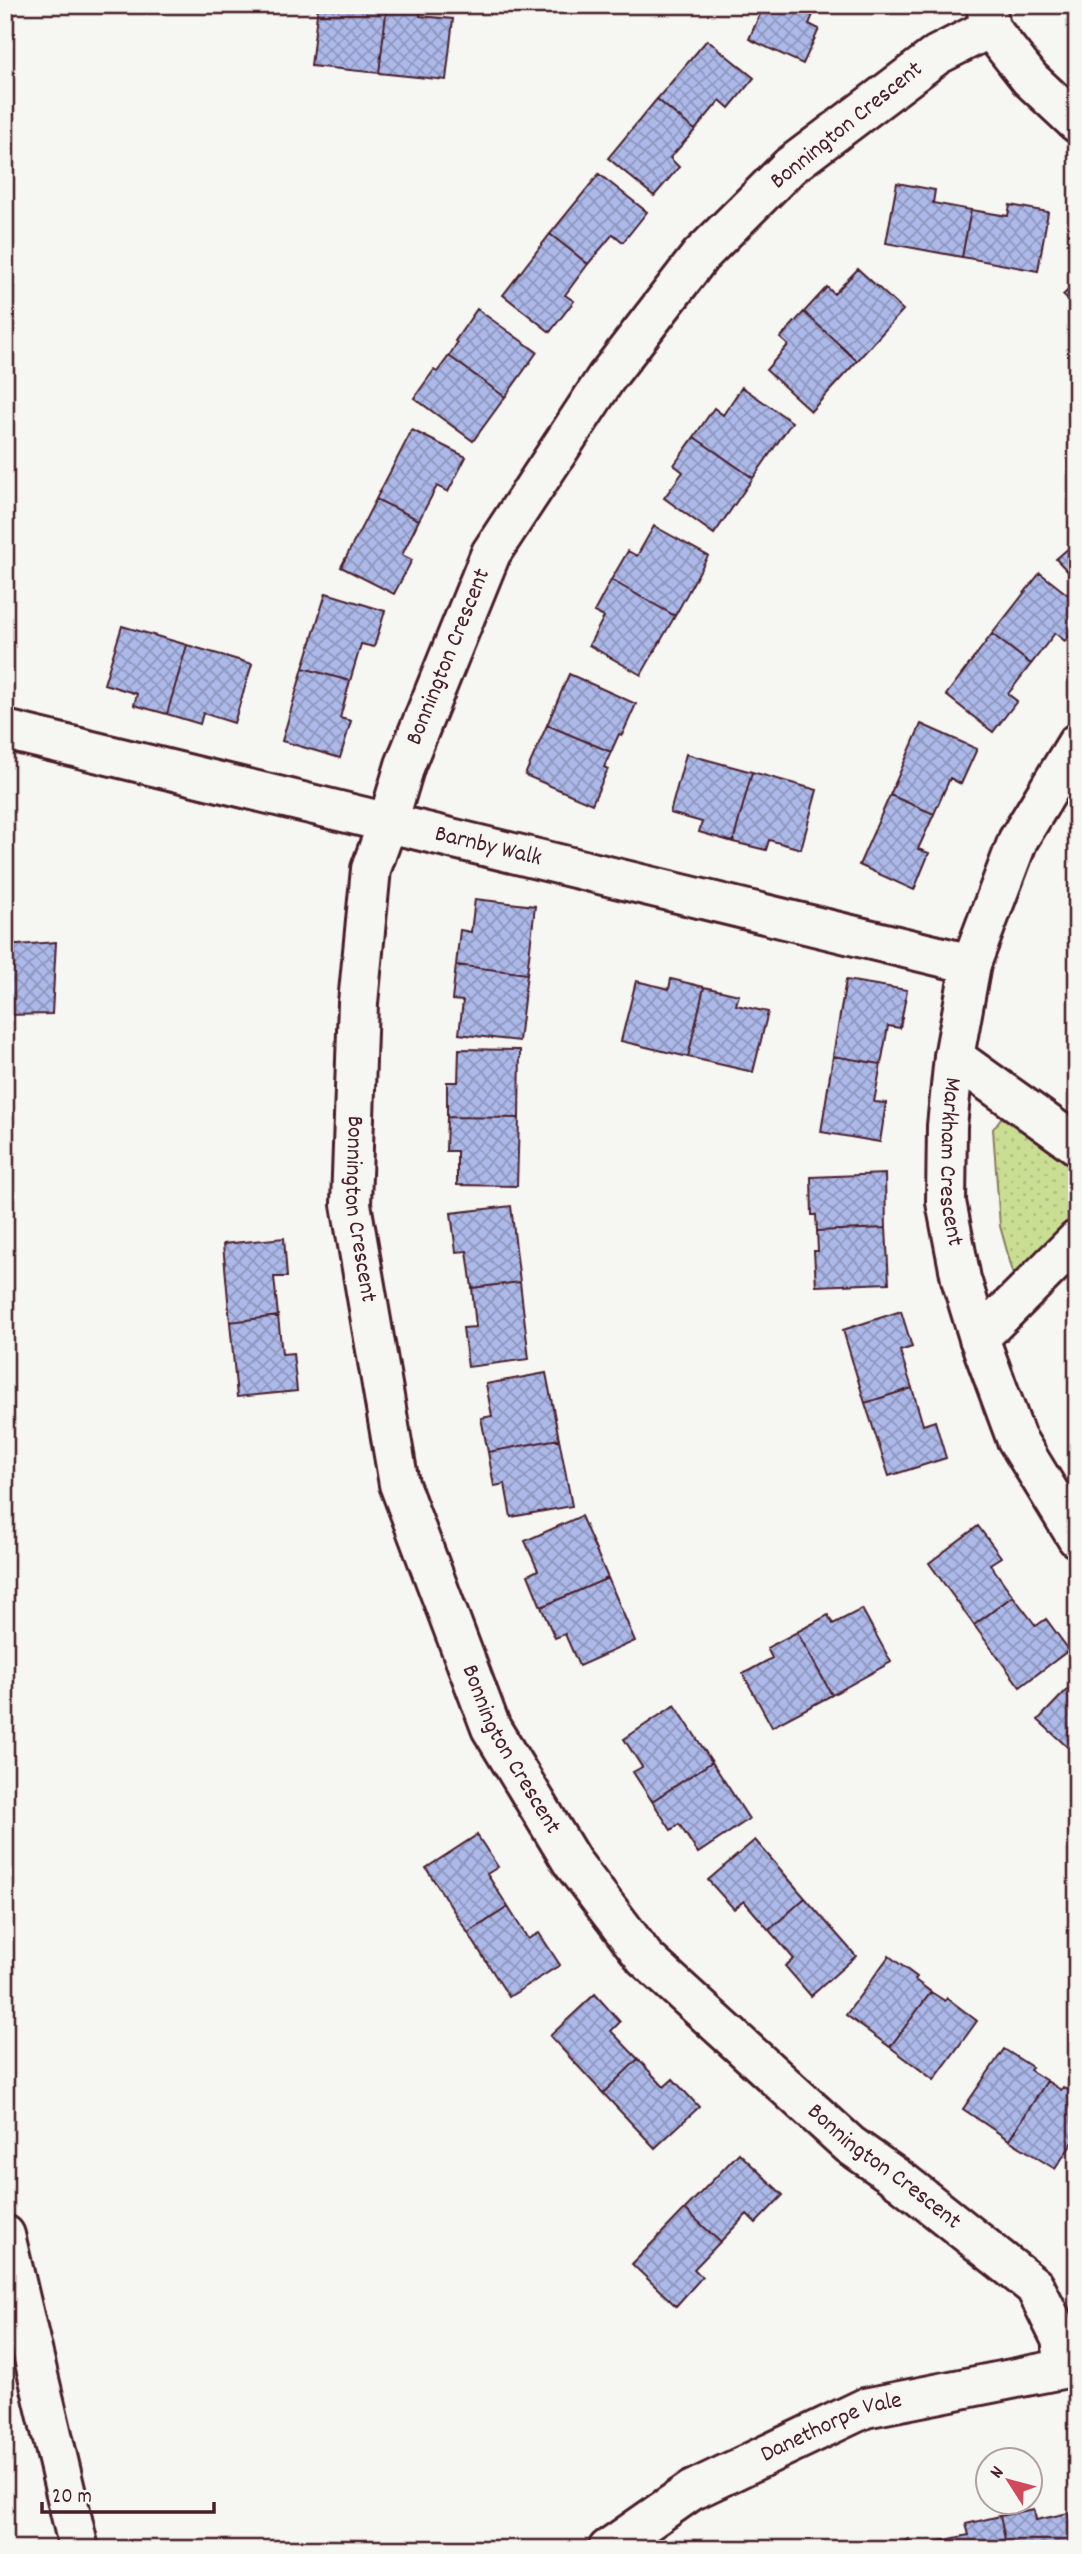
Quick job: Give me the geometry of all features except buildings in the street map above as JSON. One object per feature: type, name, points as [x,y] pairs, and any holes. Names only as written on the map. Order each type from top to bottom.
[{"type":"main road","points":[[988,17],[1030,79],[1077,123]]},
{"type":"main road","name":"Bonnington Crescent","points":[[988,17],[790,166],[700,256],[606,378],[491,553],[405,765],[371,869],[358,1003],[351,1204],[399,1484],[491,1728],[572,1862],[645,1958],[850,2145],[904,2183],[1035,2287],[1071,2366]]},
{"type":"main road","name":"Barnby Walk","points":[[5,730],[971,964]]},
{"type":"main road","name":"Markham Crescent","points":[[1077,743],[1018,840],[971,964],[954,1057],[947,1126],[946,1202],[961,1279],[979,1338],[1016,1437],[1077,1538]]},
{"type":"main road","points":[[954,1057],[1077,1145]]},
{"type":"main road","points":[[979,1338],[1077,1240]]},
{"type":"main road","points":[[5,2235],[79,2549]]},
{"type":"main road","name":"Danethorpe Vale","points":[[608,2549],[691,2491],[865,2408],[1071,2366]]},
{"type":"green space","points":[[1004,1114],[1077,1172],[1077,1214],[1014,1276],[1000,1226],[993,1129]]}]
